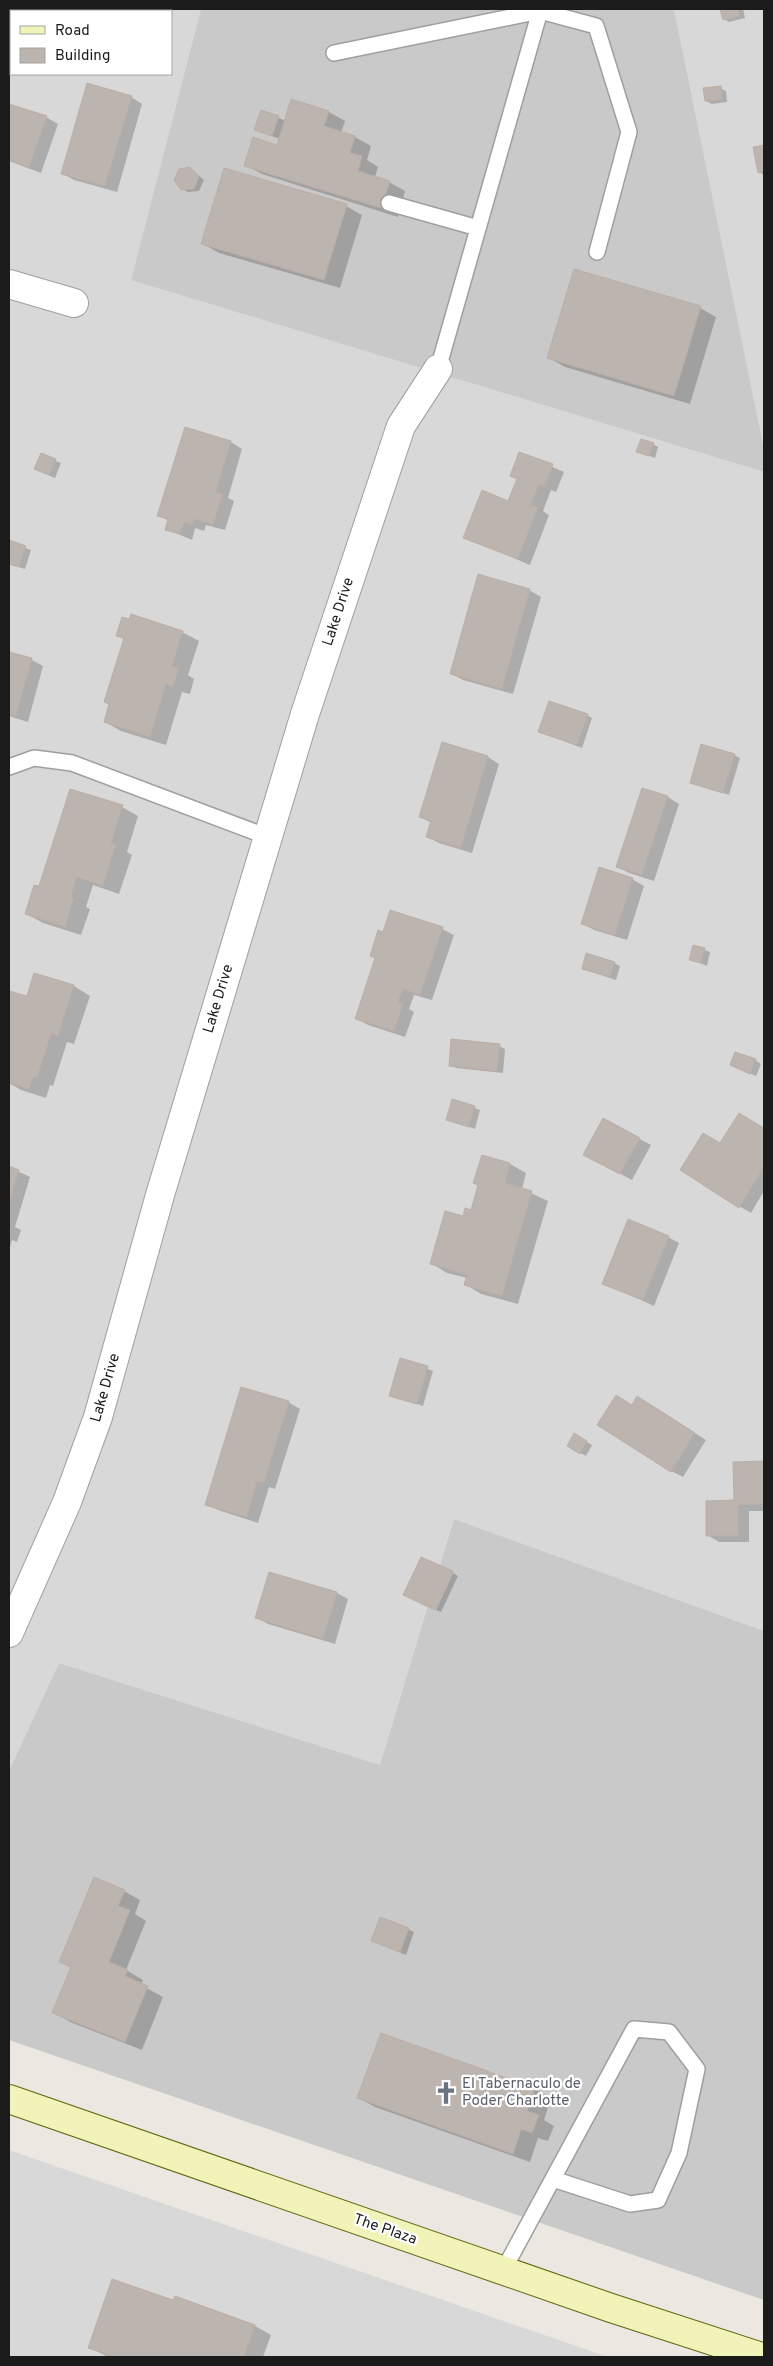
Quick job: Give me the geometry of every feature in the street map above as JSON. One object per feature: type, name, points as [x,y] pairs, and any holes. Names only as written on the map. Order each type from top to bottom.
[{"type":"main road","name":"The Plaza","points":[[9,2099],[503,2271],[762,2357]]},
{"type":"street","points":[[9,284],[74,303]]},
{"type":"street","name":"Lake Drive","points":[[9,1632],[67,1502],[98,1417],[160,1195],[305,714],[401,426],[438,369]]},
{"type":"lane","points":[[438,369],[540,11]]},
{"type":"lane","points":[[334,52],[540,11],[596,26],[629,132],[597,252]]},
{"type":"lane","points":[[390,203],[478,228]]},
{"type":"lane","points":[[9,767],[34,758],[72,763],[268,837]]},
{"type":"lane","points":[[503,2271],[634,2029],[669,2032],[697,2069],[679,2153],[658,2200],[630,2204],[554,2179]]},
{"type":"shaded area","points":[[9,9],[201,9],[131,280],[764,472],[764,1631],[454,1519],[380,1765],[59,1663],[9,1771]]},
{"type":"shaded area","points":[[201,9],[674,9],[764,449],[764,472],[131,280]]},
{"type":"shaded area","points":[[674,9],[764,9],[764,449]]},
{"type":"shaded area","name":"El Tabernaculo de Poder Charlotte","points":[[454,1519],[764,1631],[764,2300],[9,2040],[9,1771],[59,1663],[380,1765]]},
{"type":"shaded area","points":[[9,2150],[61,2168],[608,2357],[9,2357]]},
{"type":"building","points":[[720,9],[738,9],[740,16],[723,20]]},
{"type":"building","points":[[87,83],[132,96],[105,186],[61,174]]},
{"type":"building","points":[[721,86],[722,100],[705,101],[703,88]]},
{"type":"building","points":[[291,99],[329,111],[324,126],[355,136],[350,153],[362,156],[358,171],[390,181],[381,208],[244,166],[253,137],[277,145]]},
{"type":"building","points":[[9,104],[47,116],[29,167],[9,160]]},
{"type":"building","points":[[261,110],[279,116],[272,136],[254,130]]},
{"type":"building","points":[[764,145],[764,171],[758,173],[753,147]]},
{"type":"building","points":[[190,167],[199,176],[194,189],[181,190],[174,180],[179,169]]},
{"type":"building","points":[[224,168],[347,204],[324,280],[201,244]]},
{"type":"building","points":[[574,269],[701,306],[674,396],[547,358]]},
{"type":"building","points":[[185,427],[231,441],[216,492],[223,494],[213,525],[194,519],[193,525],[184,522],[180,534],[165,530],[168,519],[157,516]]},
{"type":"building","points":[[641,439],[654,443],[649,456],[636,452]]},
{"type":"building","points":[[519,452],[553,464],[545,486],[539,484],[531,505],[538,507],[518,559],[463,538],[482,490],[508,501],[517,479],[510,476]]},
{"type":"building","points":[[41,453],[56,459],[49,475],[34,469]]},
{"type":"building","points":[[9,540],[26,546],[19,567],[9,564]]},
{"type":"building","points":[[478,574],[530,589],[502,689],[450,674]]},
{"type":"building","points":[[131,614],[183,631],[172,666],[179,668],[173,686],[166,684],[150,737],[104,722],[109,704],[104,702],[124,638],[116,636],[122,617],[129,619]]},
{"type":"building","points":[[9,652],[32,658],[16,716],[9,714]]},
{"type":"building","points":[[549,701],[588,714],[577,745],[538,732]]},
{"type":"building","points":[[442,742],[488,756],[461,848],[426,837],[431,821],[419,817]]},
{"type":"building","points":[[701,744],[735,754],[723,793],[690,783]]},
{"type":"building","points":[[642,788],[668,796],[642,875],[616,867]]},
{"type":"building","points":[[70,789],[123,805],[111,843],[116,844],[103,886],[77,877],[71,897],[74,898],[65,927],[25,914],[34,885],[39,886]]},
{"type":"building","points":[[599,867],[633,878],[615,935],[581,924]]},
{"type":"building","points":[[390,910],[443,927],[420,995],[403,989],[398,1002],[403,1004],[394,1031],[355,1019],[375,958],[370,956],[378,930],[383,932]]},
{"type":"building","points":[[693,945],[705,948],[701,963],[689,960]]},
{"type":"building","points":[[586,953],[615,962],[610,977],[582,969]]},
{"type":"building","points":[[34,973],[74,985],[58,1036],[51,1034],[37,1078],[33,1077],[29,1089],[9,1083],[9,991],[27,996]]},
{"type":"building","points":[[451,1039],[500,1044],[497,1071],[449,1066]]},
{"type":"building","points":[[735,1052],[756,1059],[750,1074],[730,1065]]},
{"type":"building","points":[[452,1099],[475,1106],[469,1127],[446,1120]]},
{"type":"building","points":[[739,1113],[764,1128],[764,1167],[739,1208],[680,1170],[703,1133],[720,1143]]},
{"type":"building","points":[[603,1118],[640,1138],[620,1174],[583,1155]]},
{"type":"building","points":[[482,1155],[510,1163],[505,1183],[532,1191],[502,1296],[464,1285],[467,1275],[430,1264],[445,1211],[463,1216],[465,1208],[471,1210],[478,1185],[473,1183]]},
{"type":"building","points":[[9,1166],[19,1170],[9,1203]]},
{"type":"building","points":[[628,1219],[669,1236],[643,1300],[602,1284]]},
{"type":"building","points":[[400,1358],[428,1366],[417,1404],[389,1396]]},
{"type":"building","points":[[241,1387],[289,1401],[264,1483],[257,1481],[247,1517],[205,1505]]},
{"type":"building","points":[[616,1395],[632,1405],[637,1396],[695,1433],[671,1472],[597,1425]]},
{"type":"building","points":[[574,1433],[587,1441],[580,1454],[567,1446]]},
{"type":"building","points":[[764,1461],[764,1504],[738,1505],[738,1536],[706,1536],[706,1501],[734,1500],[733,1462]]},
{"type":"building","points":[[421,1557],[453,1571],[435,1610],[403,1595]]},
{"type":"building","points":[[269,1572],[337,1592],[323,1639],[255,1618]]},
{"type":"building","points":[[94,1877],[125,1890],[118,1906],[130,1910],[109,1962],[128,1970],[125,1976],[148,1986],[125,2042],[52,2013],[71,1967],[59,1962]]},
{"type":"building","points":[[380,1917],[409,1928],[400,1952],[371,1941]]},
{"type":"building","name":"El Tabernaculo de Poder Charlotte","points":[[381,2033],[535,2088],[527,2111],[539,2115],[532,2133],[521,2129],[513,2154],[357,2098]]},
{"type":"building","points":[[112,2279],[173,2300],[175,2296],[255,2325],[244,2357],[115,2357],[88,2348]]},
{"type":"place","name":"El Tabernaculo de Poder Charlotte","points":[[446,2093]]}]
